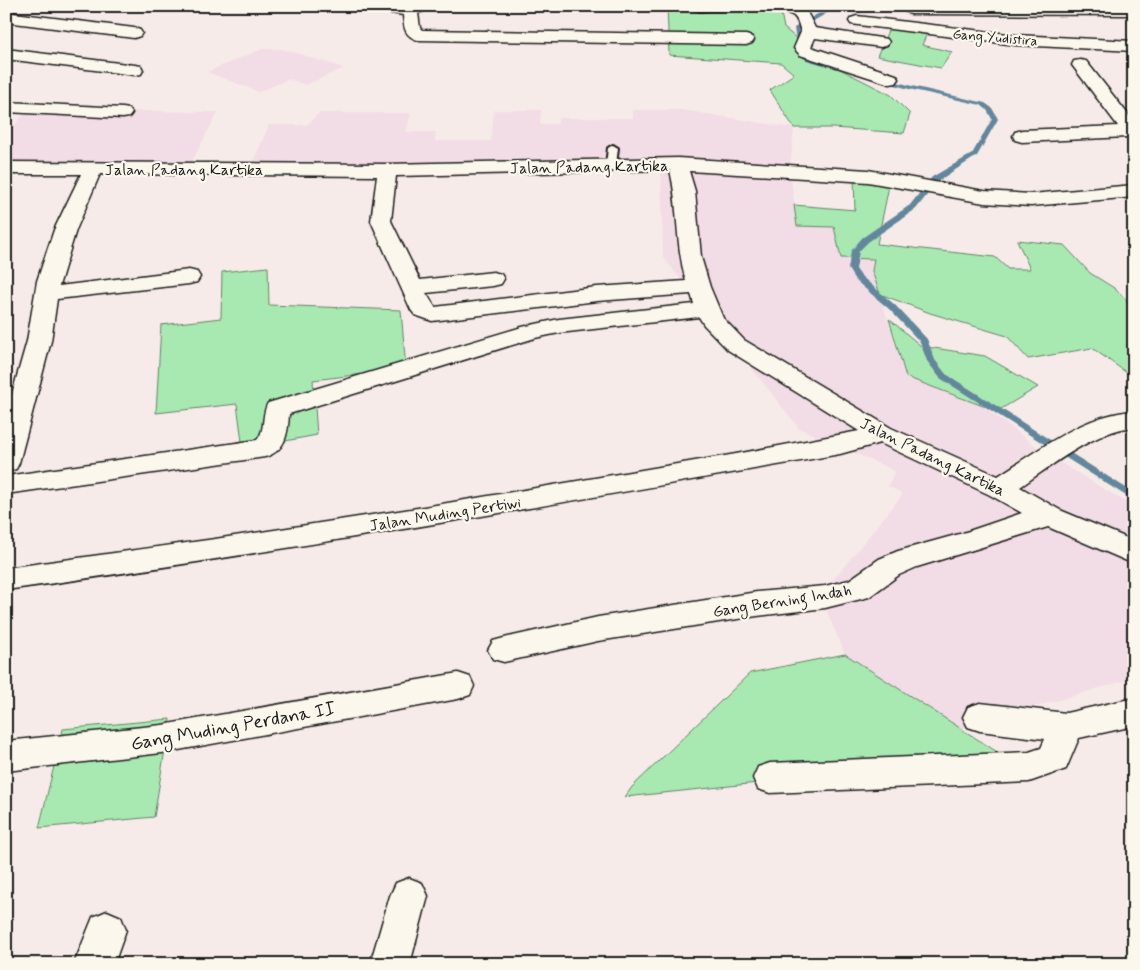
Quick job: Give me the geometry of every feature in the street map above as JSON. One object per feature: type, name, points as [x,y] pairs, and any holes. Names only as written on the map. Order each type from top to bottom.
[{"type":"street","points":[[6,9],[11,6]]},
{"type":"street","points":[[374,6],[410,11],[426,6]]},
{"type":"street","points":[[699,6],[781,7],[797,10],[801,14],[809,32]]},
{"type":"street","points":[[911,9],[1134,10]]},
{"type":"street","points":[[410,11],[412,30],[418,35],[746,40]]},
{"type":"street","points":[[6,17],[134,33]]},
{"type":"street","name":"Gang Yudistira","points":[[857,21],[967,35],[1050,42],[1134,46]]},
{"type":"street","points":[[1036,25],[1050,42]]},
{"type":"street","points":[[809,32],[893,43]]},
{"type":"street","points":[[809,32],[802,44],[802,48],[806,52],[890,79]]},
{"type":"street","points":[[6,54],[135,70]]},
{"type":"street","points":[[1080,64],[1132,132]]},
{"type":"street","points":[[6,107],[123,113]]},
{"type":"street","points":[[1022,136],[1132,132]]},
{"type":"street","name":"Jalan Padang Kartika","points":[[6,168],[387,170],[612,156],[678,164],[685,191],[690,258],[712,320],[736,345],[882,434],[1000,488],[1050,517],[1134,553]]},
{"type":"street","points":[[678,164],[868,176],[984,197],[1031,200],[1134,191]]},
{"type":"street","points":[[6,463],[40,341],[46,294],[65,230],[93,169]]},
{"type":"street","points":[[387,170],[381,221],[423,310],[432,314],[597,294],[704,298]]},
{"type":"street","points":[[46,294],[190,277]]},
{"type":"street","points":[[412,288],[493,279]]},
{"type":"street","points":[[6,486],[265,448],[271,444],[274,437],[277,409],[530,332],[704,298]]},
{"type":"street","points":[[1000,488],[1094,430],[1119,419],[1134,419]]},
{"type":"street","name":"Jalan Muding Pertiwi","points":[[6,579],[98,567],[520,501],[840,445],[882,434]]},
{"type":"street","name":"Gang Berning Indah","points":[[504,650],[598,629],[757,604],[825,597],[858,589],[889,567],[908,559],[970,542],[1020,524],[1050,517]]},
{"type":"street","name":"Gang Muding Perdana II","points":[[6,756],[162,739],[458,686]]},
{"type":"street","points":[[980,717],[1066,728],[1134,712]]},
{"type":"street","points":[[770,778],[1029,767],[1054,759],[1066,728]]},
{"type":"street","points":[[390,964],[408,896]]},
{"type":"shaded area","points":[[262,49],[283,49],[344,68],[306,85],[289,79],[259,92],[207,72]]},
{"type":"shaded area","points":[[27,110],[218,112],[188,169],[6,173],[6,126],[14,126]]},
{"type":"shaded area","points":[[494,110],[541,110],[540,124],[558,124],[558,118],[633,118],[633,110],[682,110],[794,128],[790,170],[797,225],[834,227],[874,259],[872,271],[906,377],[983,406],[1046,454],[1134,507],[1134,543],[1111,552],[1134,566],[1134,678],[959,729],[845,654],[820,596],[903,494],[888,486],[895,471],[799,428],[663,257],[661,164],[251,167],[269,125],[307,125],[319,113],[411,113],[406,132],[436,132],[435,141],[491,141]]},
{"type":"green space","points":[[667,6],[780,8],[784,28],[824,61],[891,95],[910,114],[904,133],[833,128],[794,128],[770,90],[794,74],[781,63],[669,55]]},
{"type":"green space","points":[[890,26],[928,31],[922,45],[952,52],[941,68],[877,56]]},
{"type":"green space","points":[[854,177],[890,181],[877,244],[995,257],[1008,269],[1030,269],[1017,240],[1064,245],[1090,273],[1114,288],[1134,307],[1134,378],[1092,348],[1028,359],[1007,336],[930,313],[880,294],[872,271],[874,259],[841,258],[834,227],[797,226],[794,205],[855,210]]},
{"type":"green space","points":[[268,267],[269,305],[401,310],[406,369],[313,380],[317,435],[243,449],[237,404],[156,413],[161,325],[221,318],[222,272]]},
{"type":"green space","points":[[889,319],[921,346],[985,356],[1038,387],[1001,409],[983,406],[906,377]]},
{"type":"green space","points":[[845,654],[1005,757],[625,797],[632,787],[750,673]]},
{"type":"green space","points":[[170,719],[154,817],[39,828],[63,729]]},
{"type":"waterway","points":[[836,6],[797,28],[801,53],[808,59],[911,88],[983,104],[990,109],[995,119],[975,155],[935,179],[913,207],[865,240],[855,251],[852,269],[858,278],[892,307],[924,341],[931,361],[943,376],[1134,498]]}]
